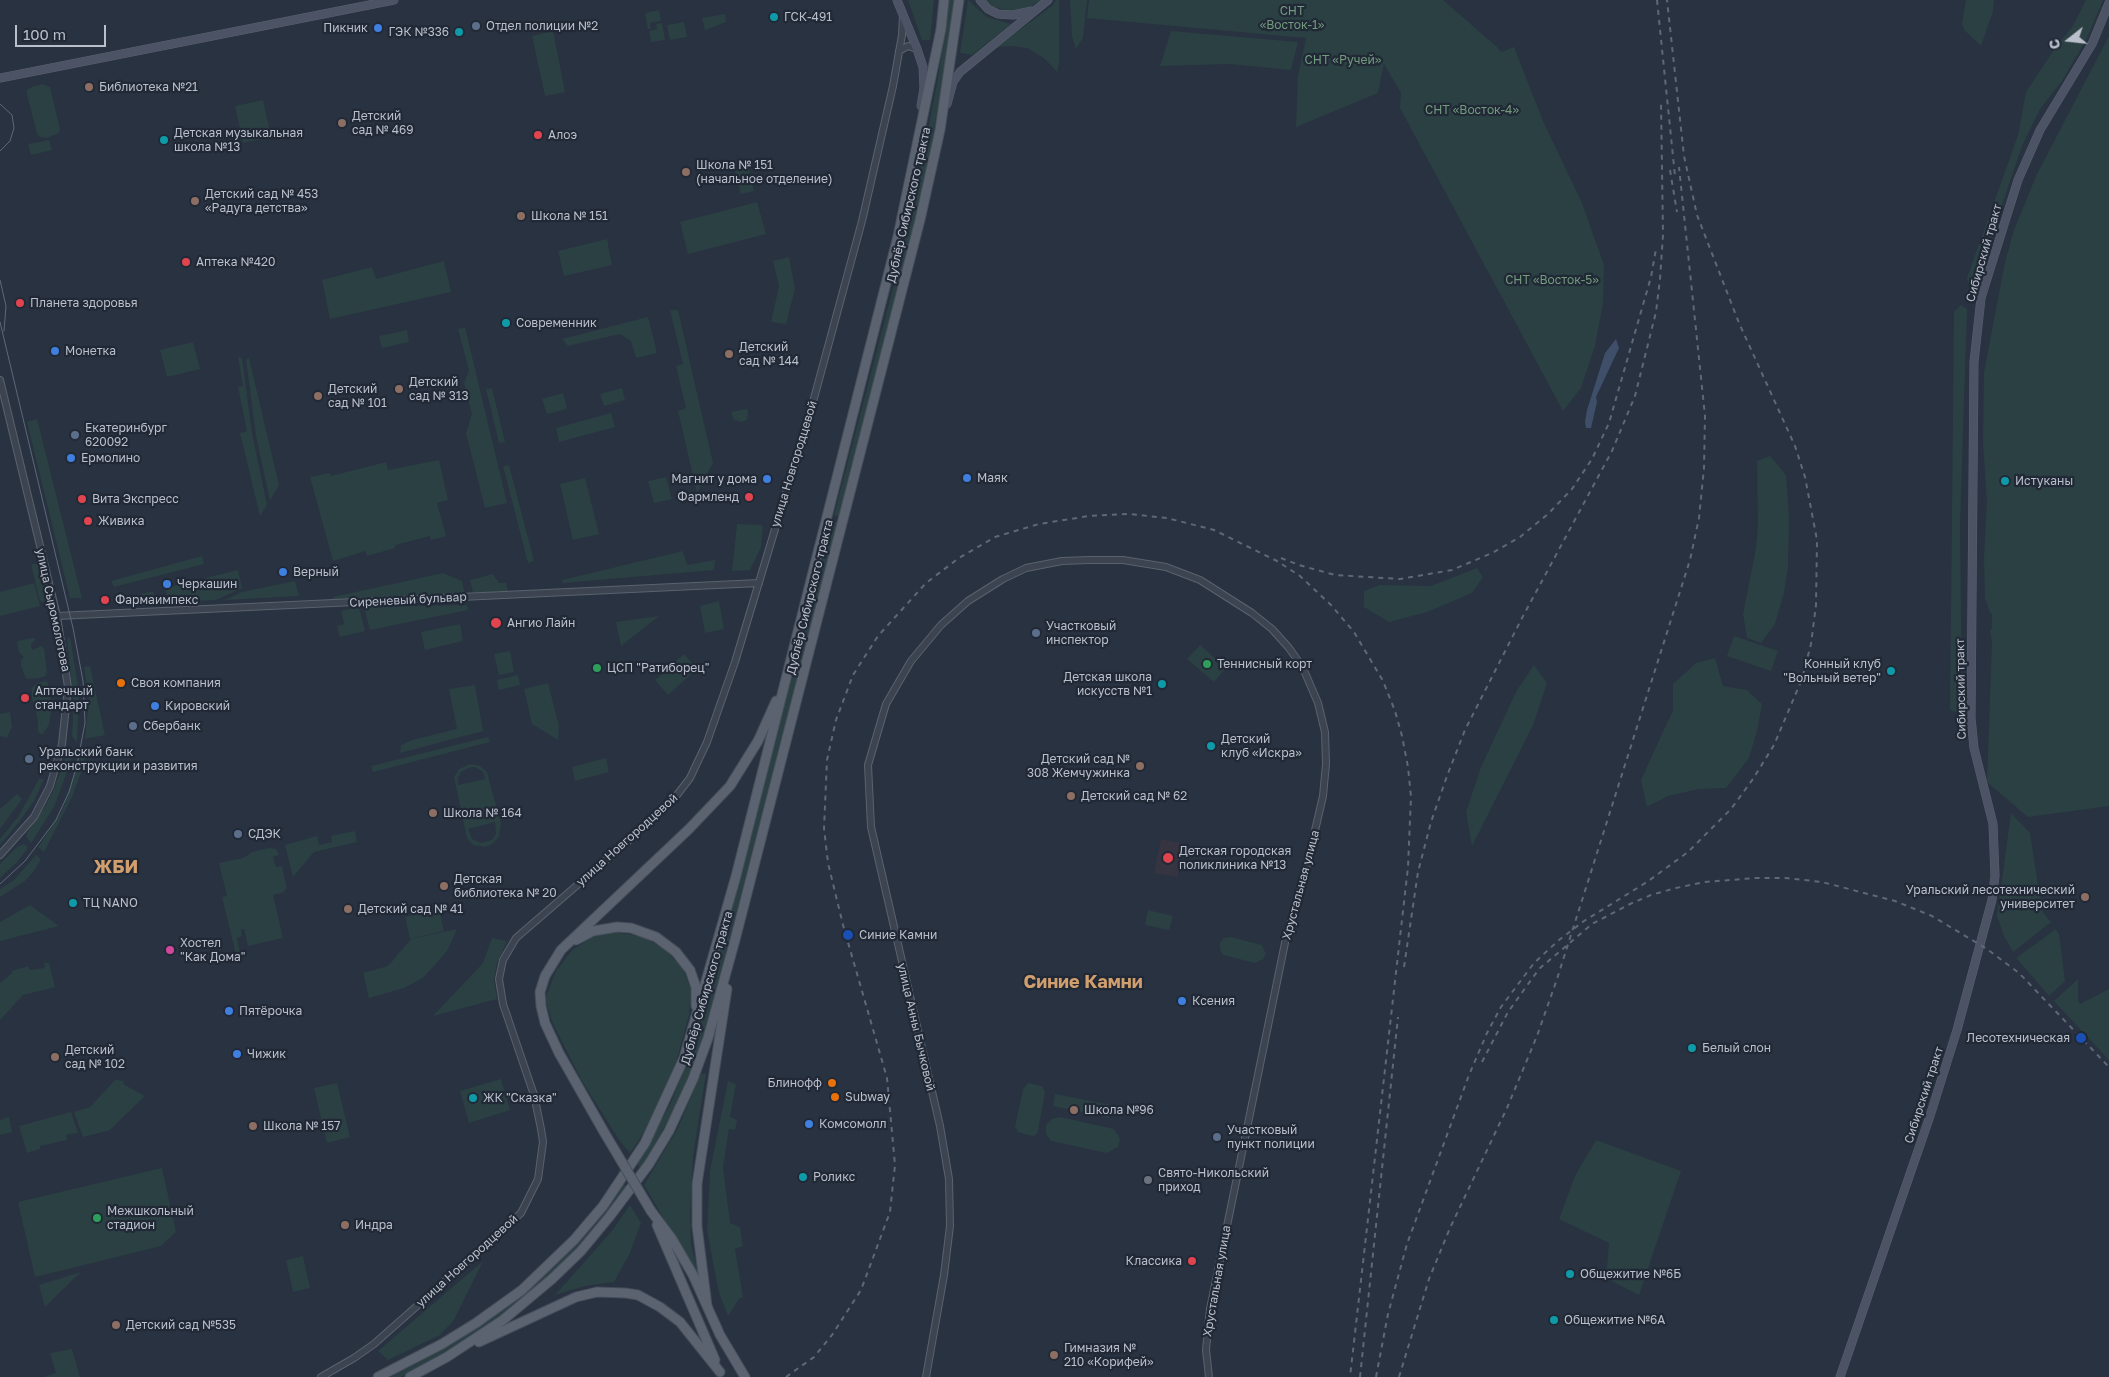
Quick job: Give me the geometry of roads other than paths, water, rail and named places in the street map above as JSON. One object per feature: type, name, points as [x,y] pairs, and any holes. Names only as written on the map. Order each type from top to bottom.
[{"type":"main road","points":[[0,78],[394,0]]},
{"type":"main road","points":[[897,0],[918,49],[923,67],[924,88],[915,158]]},
{"type":"main road","name":"Дублёр Сибирского тракта","points":[[378,1377],[442,1344],[476,1323],[522,1290],[568,1246],[603,1206],[645,1143],[684,1058],[700,1009],[736,876],[896,245],[941,29],[944,0]]},
{"type":"main road","name":"Дублёр Сибирского тракта","points":[[448,1357],[503,1320],[552,1279],[581,1251],[649,1164],[669,1131],[693,1079],[708,1038],[736,940],[916,239],[940,130],[959,0]]},
{"type":"main road","points":[[980,0],[988,9],[998,14],[1022,14],[1039,9]]},
{"type":"main road","points":[[940,130],[953,82],[960,72],[1048,0]]},
{"type":"main road","name":"Сибирский тракт","points":[[1840,1377],[1930,1116],[1957,1030],[1992,900],[1995,876],[1993,824],[1974,748],[1971,718],[1974,362],[1981,298],[2018,180],[2040,130],[2092,44],[2109,3]]},
{"type":"main road","name":"Дублёр Сибирского тракта","points":[[744,1375],[720,1335],[692,1274],[672,1239],[651,1211],[550,1036],[542,1015],[540,992],[545,976],[561,950],[689,829],[730,786],[758,741],[772,712],[792,656]]},
{"type":"main road","name":"Дублёр Сибирского тракта","points":[[561,950],[593,931],[618,927],[642,931],[666,944],[682,958],[693,978],[697,1002],[670,1091]]},
{"type":"main road","name":"Дублёр Сибирского тракта","points":[[707,1306],[696,1211],[699,1164],[736,940]]},
{"type":"main road","name":"Дублёр Сибирского тракта","points":[[651,1211],[722,1374]]},
{"type":"main road","points":[[410,1377],[555,1306],[587,1294],[609,1292],[638,1295],[670,1314],[692,1334],[722,1374]]},
{"type":"street","name":"улица Новгородцевой","points":[[321,1377],[374,1344],[521,1213],[538,1178],[543,1142],[539,1113],[503,1004],[499,979],[503,960],[516,938],[659,813],[690,778],[707,742],[759,583],[810,413],[862,221],[899,51],[903,14]]},
{"type":"street","points":[[899,51],[908,46],[918,49]]},
{"type":"street","name":"улица Сыромолотова","points":[[0,380],[56,616],[68,687],[67,706],[56,768],[50,786],[34,817],[0,855]]},
{"type":"street","name":"Хрустальная улица","points":[[1062,561],[1123,560],[1166,567],[1200,580],[1239,604],[1272,629],[1297,658],[1311,684],[1325,732],[1326,764],[1323,796],[1303,882],[1286,938],[1210,1309],[1206,1350],[1209,1377]]},
{"type":"street","name":"улица Анны Бычковой","points":[[926,1377],[944,1275],[950,1226],[950,1179],[940,1126],[871,827],[868,765],[886,704],[911,661],[941,624],[968,601],[1002,579],[1026,568],[1062,561]]},
{"type":"street","name":"Сиреневый бульвар","points":[[56,616],[759,583]]},
{"type":"water","points":[[1616,339],[1619,348],[1596,397],[1597,402],[1591,428],[1586,428],[1587,410],[1605,353]]},
{"type":"tram line","points":[[0,104],[12,115],[14,128],[10,141],[0,151]]},
{"type":"tram line","points":[[0,280],[6,306],[4,331]]},
{"type":"tram line","points":[[0,322],[73,628],[83,681],[85,723],[77,765],[69,792],[56,820],[25,861],[0,884]]},
{"type":"railway","points":[[1657,0],[1675,176]]},
{"type":"railway","points":[[1376,1377],[1388,1314],[1407,1244],[1469,1075],[1487,1033],[1501,1007],[1534,963],[1559,940],[1584,921],[1647,882],[1688,852],[1731,809],[1753,779],[1774,745],[1802,679],[1811,644],[1816,605],[1817,540],[1805,477],[1795,446],[1739,323],[1697,215],[1684,156],[1667,0]]},
{"type":"railway","points":[[1404,967],[1418,872],[1431,822],[1465,730],[1522,618],[1612,451],[1635,396],[1656,312],[1660,279],[1663,235],[1661,102]]},
{"type":"railway","points":[[1399,1377],[1429,1279],[1450,1228],[1507,1108],[1537,1036],[1557,979],[1690,560],[1699,518],[1704,468],[1705,416],[1679,167]]},
{"type":"railway","points":[[1670,170],[1677,212]]},
{"type":"railway","points":[[1281,558],[1335,575],[1400,579],[1452,570],[1492,553],[1520,537],[1548,514],[1572,489],[1592,459],[1609,423],[1651,277],[1656,249]]},
{"type":"railway","points":[[786,1377],[814,1357],[832,1335],[861,1290],[890,1212],[895,1165],[887,1078],[843,925],[828,863],[824,828],[827,760],[836,720],[853,675],[878,636],[926,583],[959,558],[995,537],[1039,524],[1089,516],[1129,514],[1167,518],[1214,530],[1277,561],[1300,576],[1331,605],[1354,632],[1383,681],[1395,711],[1402,736],[1411,797],[1408,867],[1350,1377]]},
{"type":"railway","points":[[1482,1062],[1508,1012],[1539,969],[1592,924],[1630,904],[1651,895],[1676,888],[1705,882],[1755,878],[1786,878],[1822,882],[1895,901],[1932,916],[1987,949],[2019,973],[2109,1067]]},
{"type":"railway","points":[[1360,1377],[1398,1017]]},
{"type":"place","name":"ГСК-491","points":[[774,17]]},
{"type":"place","name":"Отдел полиции №2","points":[[476,26]]},
{"type":"place","name":"Пикник","points":[[378,28]]},
{"type":"place","name":"ГЭК №336","points":[[459,32]]},
{"type":"place","name":"Библиотека №21","points":[[89,87]]},
{"type":"place","name":"Детский сад № 469","points":[[342,123]]},
{"type":"place","name":"Алоэ","points":[[538,135]]},
{"type":"place","name":"Детская музыкальная школа №13","points":[[164,140]]},
{"type":"place","name":"Школа № 151 (начальное отделение)","points":[[686,172]]},
{"type":"place","name":"Детский сад № 453 «Радуга детства»","points":[[195,201]]},
{"type":"place","name":"Школа № 151","points":[[521,216]]},
{"type":"place","name":"Аптека №420","points":[[186,262]]},
{"type":"place","name":"Планета здоровья","points":[[20,303]]},
{"type":"place","name":"Современник","points":[[506,323]]},
{"type":"place","name":"Монетка","points":[[55,351]]},
{"type":"place","name":"Детский сад № 144","points":[[729,354]]},
{"type":"place","name":"Детский сад № 313","points":[[399,389]]},
{"type":"place","name":"Детский сад № 101","points":[[318,396]]},
{"type":"place","name":"Екатеринбург 620092","points":[[75,435]]},
{"type":"place","name":"Ермолино","points":[[71,458]]},
{"type":"place","name":"Маяк","points":[[967,478]]},
{"type":"place","name":"Магнит у дома","points":[[767,479]]},
{"type":"place","name":"Истуканы","points":[[2005,481]]},
{"type":"place","name":"Фармленд","points":[[749,497]]},
{"type":"place","name":"Вита Экспресс","points":[[82,499]]},
{"type":"place","name":"Живика","points":[[88,521]]},
{"type":"place","name":"Верный","points":[[283,572]]},
{"type":"place","name":"Черкашин","points":[[167,584]]},
{"type":"place","name":"Фармаимпекс","points":[[105,600]]},
{"type":"place","name":"Ангио Лайн","points":[[496,623]]},
{"type":"place","name":"Участковый инспектор","points":[[1036,633]]},
{"type":"place","name":"Теннисный корт","points":[[1207,664]]},
{"type":"place","name":"ЦСП \"Ратиборец\"","points":[[597,668]]},
{"type":"place","name":"Конный клуб \"Вольный ветер\"","points":[[1891,671]]},
{"type":"place","name":"Своя компания","points":[[121,683]]},
{"type":"place","name":"Детская школа искусств №1","points":[[1162,684]]},
{"type":"place","name":"Аптечный стандарт","points":[[25,698]]},
{"type":"place","name":"Кировский","points":[[155,706]]},
{"type":"place","name":"Сбербанк","points":[[133,726]]},
{"type":"place","name":"Детский клуб «Искра»","points":[[1211,746]]},
{"type":"place","name":"Уральский банк реконструкции и развития","points":[[29,759]]},
{"type":"place","name":"Детский сад № 308 Жемчужинка","points":[[1140,766]]},
{"type":"place","name":"Детский сад № 62","points":[[1071,796]]},
{"type":"place","name":"Школа № 164","points":[[433,813]]},
{"type":"place","name":"СДЭК","points":[[238,834]]},
{"type":"place","name":"Детская городская поликлиника №13","points":[[1168,858]]},
{"type":"place","name":"Детская библиотека № 20","points":[[444,886]]},
{"type":"place","name":"Уральский лесотехнический университет","points":[[2085,897]]},
{"type":"place","name":"ТЦ NANO","points":[[73,903]]},
{"type":"place","name":"Детский сад № 41","points":[[348,909]]},
{"type":"place","name":"Синие Камни","points":[[848,935]]},
{"type":"place","name":"Хостел \"Как Дома\"","points":[[170,950]]},
{"type":"place","name":"Ксения","points":[[1182,1001]]},
{"type":"place","name":"Пятёрочка","points":[[229,1011]]},
{"type":"place","name":"Лесотехническая","points":[[2081,1038]]},
{"type":"place","name":"Белый слон","points":[[1692,1048]]},
{"type":"place","name":"Чижик","points":[[237,1054]]},
{"type":"place","name":"Детский сад № 102","points":[[55,1057]]},
{"type":"place","name":"Блинофф","points":[[832,1083]]},
{"type":"place","name":"Subway","points":[[835,1097]]},
{"type":"place","name":"ЖК \"Сказка\"","points":[[473,1098]]},
{"type":"place","name":"Школа №96","points":[[1074,1110]]},
{"type":"place","name":"Комсомолл","points":[[809,1124]]},
{"type":"place","name":"Школа № 157","points":[[253,1126]]},
{"type":"place","name":"Участковый пункт полиции","points":[[1217,1137]]},
{"type":"place","name":"Роликс","points":[[803,1177]]},
{"type":"place","name":"Свято-Никольский приход","points":[[1148,1180]]},
{"type":"place","name":"Межшкольный стадион","points":[[97,1218]]},
{"type":"place","name":"Индра","points":[[345,1225]]},
{"type":"place","name":"Классика","points":[[1192,1261]]},
{"type":"place","name":"Общежитие №6Б","points":[[1570,1274]]},
{"type":"place","name":"Общежитие №6А","points":[[1554,1320]]},
{"type":"place","name":"Детский сад №535","points":[[116,1325]]},
{"type":"place","name":"Гимназия № 210 «Корифей»","points":[[1054,1355]]},
{"type":"district","name":"ЖБИ","points":[[116,867]]},
{"type":"district","name":"Синие Камни","points":[[1083,982]]},
{"type":"park label","name":"СНТ «Восток-1»","points":[[1292,18]]},
{"type":"park label","name":"СНТ «Ручей»","points":[[1343,60]]},
{"type":"park label","name":"СНТ «Восток-4»","points":[[1472,110]]},
{"type":"park label","name":"СНТ «Восток-5»","points":[[1552,280]]}]
